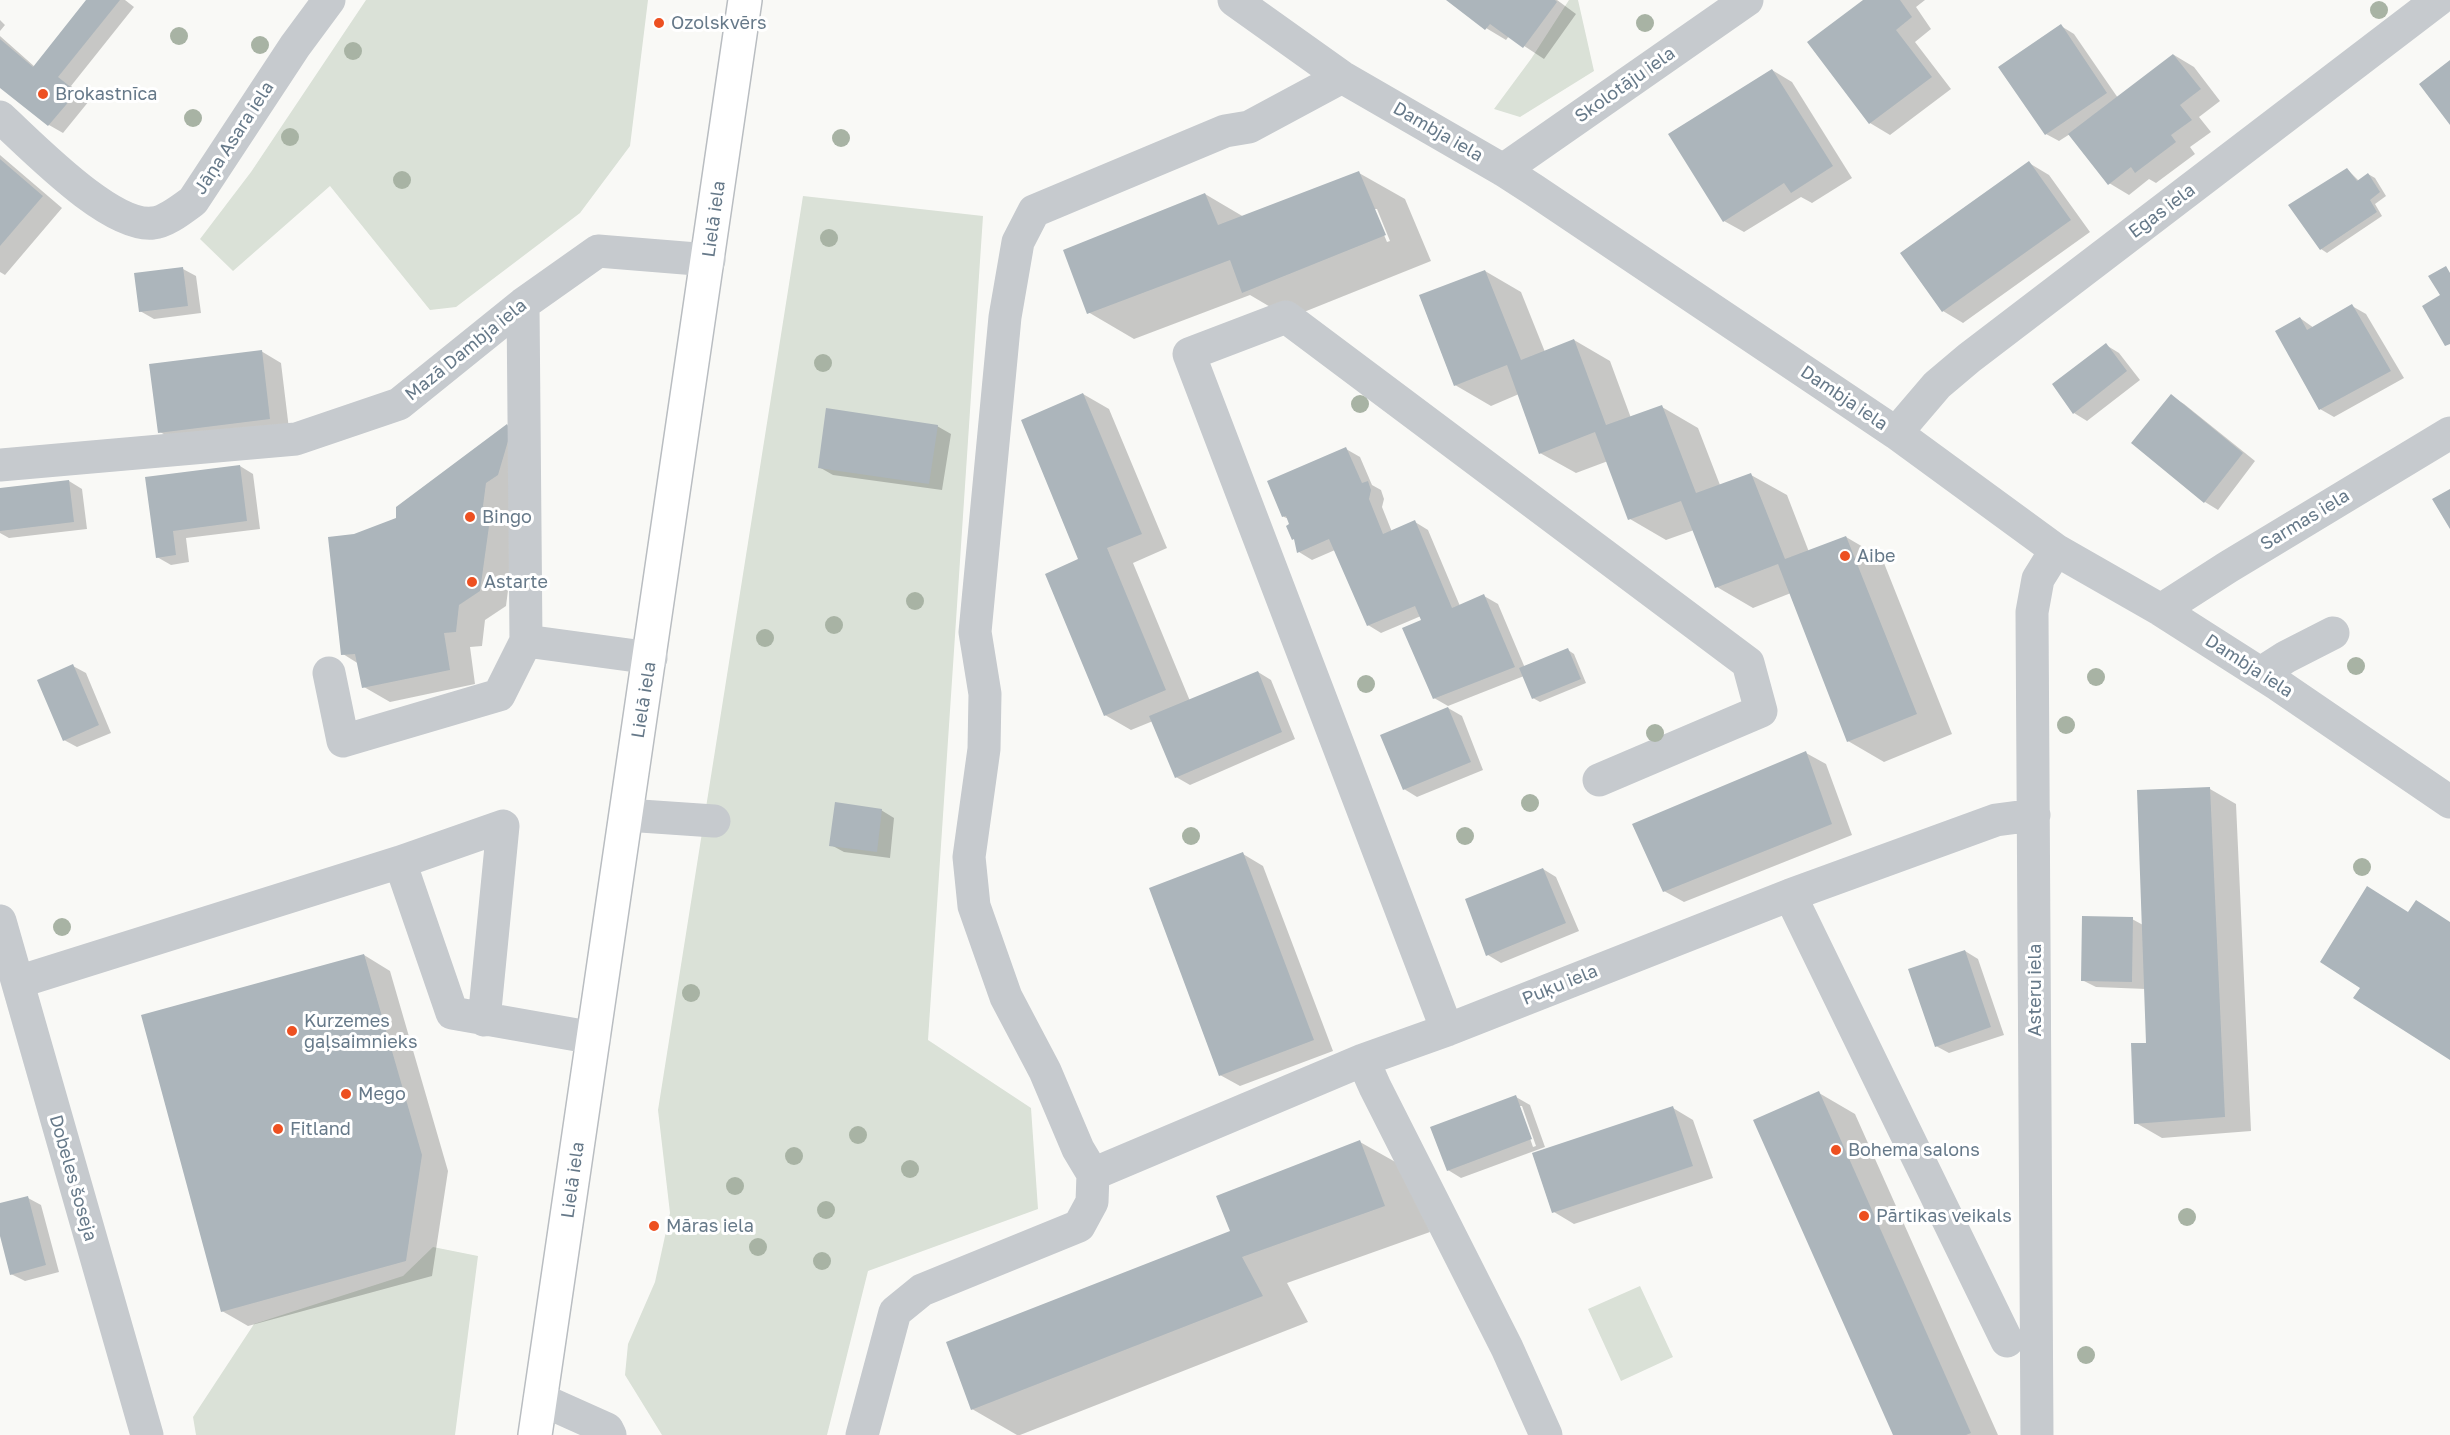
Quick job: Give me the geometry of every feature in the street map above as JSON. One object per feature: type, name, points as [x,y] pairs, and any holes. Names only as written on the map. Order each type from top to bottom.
[{"type":"main road","name":"Lielā iela","points":[[535,1435],[651,658],[745,0]]},
{"type":"street","name":"Jāņa Asara iela","points":[[0,117],[108,210],[131,221],[154,224],[193,201],[295,46],[329,0]]},
{"type":"street","name":"Dambja iela","points":[[1234,0],[1342,77],[1503,170],[1896,433],[2055,550],[2162,609],[2450,802]]},
{"type":"street","name":"Skolotāju iela","points":[[1503,170],[1747,0]]},
{"type":"street","name":"Egas iela","points":[[1896,433],[1937,385],[1969,358],[2438,0]]},
{"type":"street","points":[[861,1435],[895,1312],[922,1290],[1078,1226],[1092,1202],[1093,1174],[1078,1149],[1045,1071],[1006,997],[974,906],[969,857],[984,749],[985,694],[975,632],[1005,317],[1018,242],[1034,211],[1225,131],[1249,127],[1342,77]]},
{"type":"street","name":"Mazā Dambja iela","points":[[0,465],[296,439],[399,404],[523,304],[598,251],[709,260]]},
{"type":"street","points":[[329,673],[343,741],[499,695],[526,641],[523,304]]},
{"type":"street","points":[[1447,1030],[1189,354],[1286,317],[1748,663],[1761,711],[1599,780]]},
{"type":"street","name":"Sarmas iela","points":[[2162,609],[2450,433]]},
{"type":"street","name":"Asteru iela","points":[[2037,1435],[2032,612],[2038,579],[2055,550]]},
{"type":"street","points":[[2261,674],[2286,657],[2333,633]]},
{"type":"street","points":[[526,641],[651,658]]},
{"type":"street","points":[[626,814],[714,821]]},
{"type":"street","name":"Puķu iela","points":[[1093,1174],[1364,1060],[1447,1030],[1790,895],[1996,820],[2034,815]]},
{"type":"street","points":[[18,982],[400,862],[503,826],[484,1020]]},
{"type":"street","points":[[400,862],[452,1013],[594,1038]]},
{"type":"street","points":[[1790,895],[2007,1341]]},
{"type":"street","name":"Dobeles šoseja","points":[[0,921],[147,1435]]},
{"type":"street","points":[[1364,1060],[1375,1087],[1507,1348],[1546,1435]]},
{"type":"street","points":[[540,1399],[607,1429],[610,1435]]},
{"type":"shaded area","points":[[366,0],[648,0],[630,146],[580,213],[456,307],[430,310],[330,186],[233,271],[200,239],[251,172]]},
{"type":"shaded area","points":[[1569,0],[1578,0],[1594,71],[1520,117],[1494,109],[1531,59]]},
{"type":"shaded area","points":[[803,196],[983,216],[928,1040],[1031,1108],[1038,1209],[868,1271],[827,1435],[662,1435],[625,1375],[628,1344],[655,1282],[670,1213],[658,1110]]},
{"type":"shaded area","points":[[433,1247],[478,1256],[455,1435],[196,1435],[193,1417],[254,1324],[403,1276]]},
{"type":"shaded area","points":[[1640,1286],[1673,1357],[1621,1381],[1588,1309]]},
{"type":"building","points":[[86,0],[120,0],[58,77],[77,92],[48,126],[0,88],[0,39],[33,67]]},
{"type":"building","points":[[1446,0],[1555,0],[1557,2],[1523,48],[1490,24],[1485,30]]},
{"type":"building","points":[[1863,0],[1900,0],[1912,17],[1896,30],[1932,77],[1869,124],[1807,42]]},
{"type":"building","points":[[2061,24],[2107,93],[2045,135],[1998,67]]},
{"type":"building","points":[[2173,54],[2201,89],[2180,105],[2192,120],[2171,135],[2176,142],[2135,173],[2131,167],[2108,185],[2068,134]]},
{"type":"building","points":[[2450,60],[2450,125],[2419,84]]},
{"type":"building","points":[[1772,69],[1833,166],[1791,193],[1784,183],[1723,222],[1668,134]]},
{"type":"building","points":[[0,159],[43,196],[0,246]]},
{"type":"building","points":[[2029,161],[2071,220],[1942,312],[1900,253]]},
{"type":"building","points":[[2347,168],[2357,181],[2368,173],[2380,192],[2370,200],[2377,212],[2320,250],[2288,205]]},
{"type":"building","points":[[1359,171],[1386,235],[1242,293],[1230,260],[1087,314],[1063,250],[1205,193],[1218,225]]},
{"type":"building","points":[[2446,266],[2450,273],[2450,344],[2445,346],[2422,306],[2440,295],[2428,276]]},
{"type":"building","points":[[183,267],[188,306],[139,312],[134,273]]},
{"type":"building","points":[[1485,270],[1521,360],[1574,339],[1606,425],[1662,405],[1696,493],[1751,473],[1785,559],[1846,536],[1917,714],[1847,742],[1778,564],[1715,588],[1681,501],[1628,520],[1595,432],[1539,454],[1507,365],[1454,386],[1419,295]]},
{"type":"building","points":[[2352,304],[2391,371],[2319,410],[2275,331],[2300,317],[2307,330]]},
{"type":"building","points":[[2106,343],[2127,371],[2073,414],[2052,384]]},
{"type":"building","points":[[262,350],[270,419],[158,433],[149,364]]},
{"type":"building","points":[[1083,393],[1142,534],[1107,548],[1166,690],[1104,716],[1045,574],[1078,559],[1021,420]]},
{"type":"building","points":[[2171,394],[2243,453],[2204,503],[2131,443]]},
{"type":"building","points":[[826,408],[938,425],[929,484],[818,468]]},
{"type":"building","points":[[507,424],[511,431],[498,475],[486,483],[483,506],[490,519],[480,591],[459,605],[456,632],[444,633],[450,670],[362,688],[355,654],[341,655],[328,537],[354,534],[396,518],[396,507]]},
{"type":"building","points":[[1346,447],[1362,483],[1368,481],[1371,490],[1369,499],[1383,534],[1415,520],[1452,608],[1484,594],[1515,667],[1433,699],[1402,628],[1421,620],[1415,606],[1367,626],[1329,539],[1297,553],[1294,539],[1292,540],[1286,526],[1289,524],[1286,516],[1282,517],[1267,481]]},
{"type":"building","points":[[240,465],[247,521],[173,531],[176,555],[156,558],[145,477]]},
{"type":"building","points":[[69,480],[74,522],[0,531],[0,488]]},
{"type":"building","points":[[2450,489],[2450,529],[2432,499]]},
{"type":"building","points":[[1568,648],[1581,679],[1532,699],[1519,668]]},
{"type":"building","points":[[73,664],[99,725],[63,741],[37,680]]},
{"type":"building","points":[[1258,671],[1282,732],[1175,778],[1149,716]]},
{"type":"building","points":[[1448,707],[1471,762],[1403,790],[1380,735]]},
{"type":"building","points":[[1806,751],[1832,824],[1663,892],[1632,824]]},
{"type":"building","points":[[2210,787],[2225,1117],[2134,1124],[2131,1043],[2146,1043],[2137,790]]},
{"type":"building","points":[[835,802],[882,809],[877,852],[829,846]]},
{"type":"building","points":[[1243,852],[1314,1040],[1219,1076],[1149,888]]},
{"type":"building","points":[[1543,868],[1566,923],[1486,956],[1465,899]]},
{"type":"building","points":[[2367,886],[2408,912],[2416,900],[2450,922],[2450,1060],[2353,998],[2360,988],[2320,962]]},
{"type":"building","points":[[2082,916],[2133,917],[2132,982],[2081,981]]},
{"type":"building","points":[[1965,950],[1991,1027],[1935,1047],[1908,969]]},
{"type":"building","points":[[364,954],[422,1155],[406,1261],[221,1312],[141,1015]]},
{"type":"building","points":[[1819,1091],[1971,1433],[1966,1435],[1893,1435],[1753,1120]]},
{"type":"building","points":[[1516,1095],[1532,1139],[1447,1171],[1430,1127]]},
{"type":"building","points":[[1673,1106],[1693,1166],[1552,1213],[1532,1153]]},
{"type":"building","points":[[1360,1140],[1385,1206],[1242,1257],[1263,1296],[971,1410],[946,1342],[1230,1231],[1216,1196]]},
{"type":"building","points":[[28,1196],[46,1265],[10,1275],[0,1236],[0,1203]]},
{"type":"place","name":"Ozolskvērs","points":[[659,23]]},
{"type":"place","name":"Brokastnīca","points":[[43,94]]},
{"type":"place","name":"Bingo","points":[[470,517]]},
{"type":"place","name":"Aibe","points":[[1845,556]]},
{"type":"place","name":"Astarte","points":[[472,582]]},
{"type":"place","name":"Kurzemes gaļsaimnieks","points":[[292,1031]]},
{"type":"place","name":"Mego","points":[[346,1094]]},
{"type":"place","name":"Fitland","points":[[278,1129]]},
{"type":"place","name":"Bohema salons","points":[[1836,1150]]},
{"type":"place","name":"Pārtikas veikals","points":[[1864,1216]]},
{"type":"place","name":"Māras iela","points":[[654,1226]]}]
